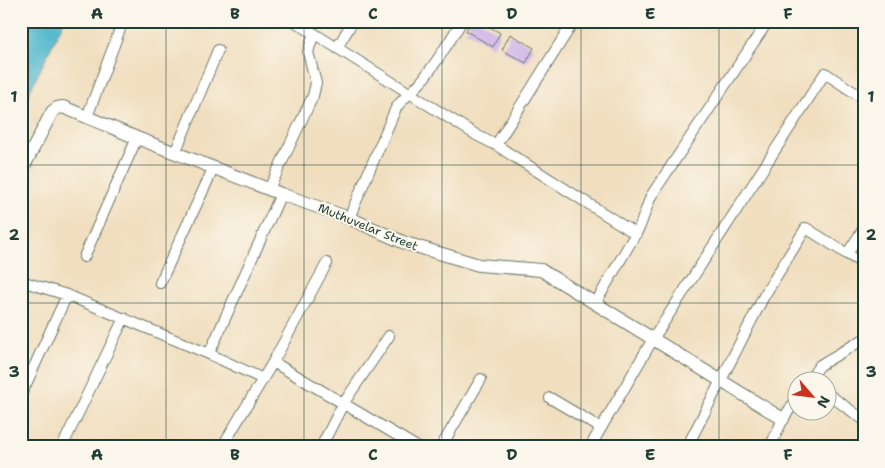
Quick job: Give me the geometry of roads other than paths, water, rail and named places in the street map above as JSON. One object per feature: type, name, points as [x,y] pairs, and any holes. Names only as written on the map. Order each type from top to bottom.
[{"type":"street","points":[[87,117],[123,21]]},
{"type":"street","points":[[294,21],[478,136],[496,145],[636,234]]},
{"type":"street","points":[[337,48],[353,21]]},
{"type":"street","points":[[349,218],[396,108],[432,68],[462,21]]},
{"type":"street","points":[[496,145],[574,21]]},
{"type":"street","points":[[595,304],[636,234],[651,196],[768,21]]},
{"type":"street","points":[[209,354],[313,96],[316,83],[308,52],[314,33]]},
{"type":"street","points":[[175,152],[218,50]]},
{"type":"street","points":[[590,447],[652,339],[824,73],[861,97],[864,93]]},
{"type":"street","name":"Muthuvelar Street","points":[[22,168],[52,112],[57,108],[63,107],[275,192],[349,218],[405,243],[479,265],[541,270],[783,419]]},
{"type":"street","points":[[84,257],[137,138]]},
{"type":"street","points":[[160,283],[214,167]]},
{"type":"street","points":[[687,447],[764,296],[806,228],[864,264]]},
{"type":"street","points":[[847,254],[864,228]]},
{"type":"street","points":[[222,447],[273,362],[326,264]]},
{"type":"street","points":[[21,281],[67,295],[124,318],[263,379]]},
{"type":"street","points":[[21,396],[67,295]]},
{"type":"street","points":[[62,447],[124,318]]},
{"type":"street","points":[[321,447],[344,404],[389,336]]},
{"type":"street","points":[[816,370],[820,364],[864,339]]},
{"type":"street","points":[[273,362],[417,447]]},
{"type":"street","points":[[441,447],[481,379]]},
{"type":"street","points":[[550,398],[601,428]]},
{"type":"street","points":[[838,401],[864,420]]},
{"type":"street","points":[[770,447],[788,412]]},
{"type":"water","points":[[21,21],[64,21],[26,99],[21,97]]}]
